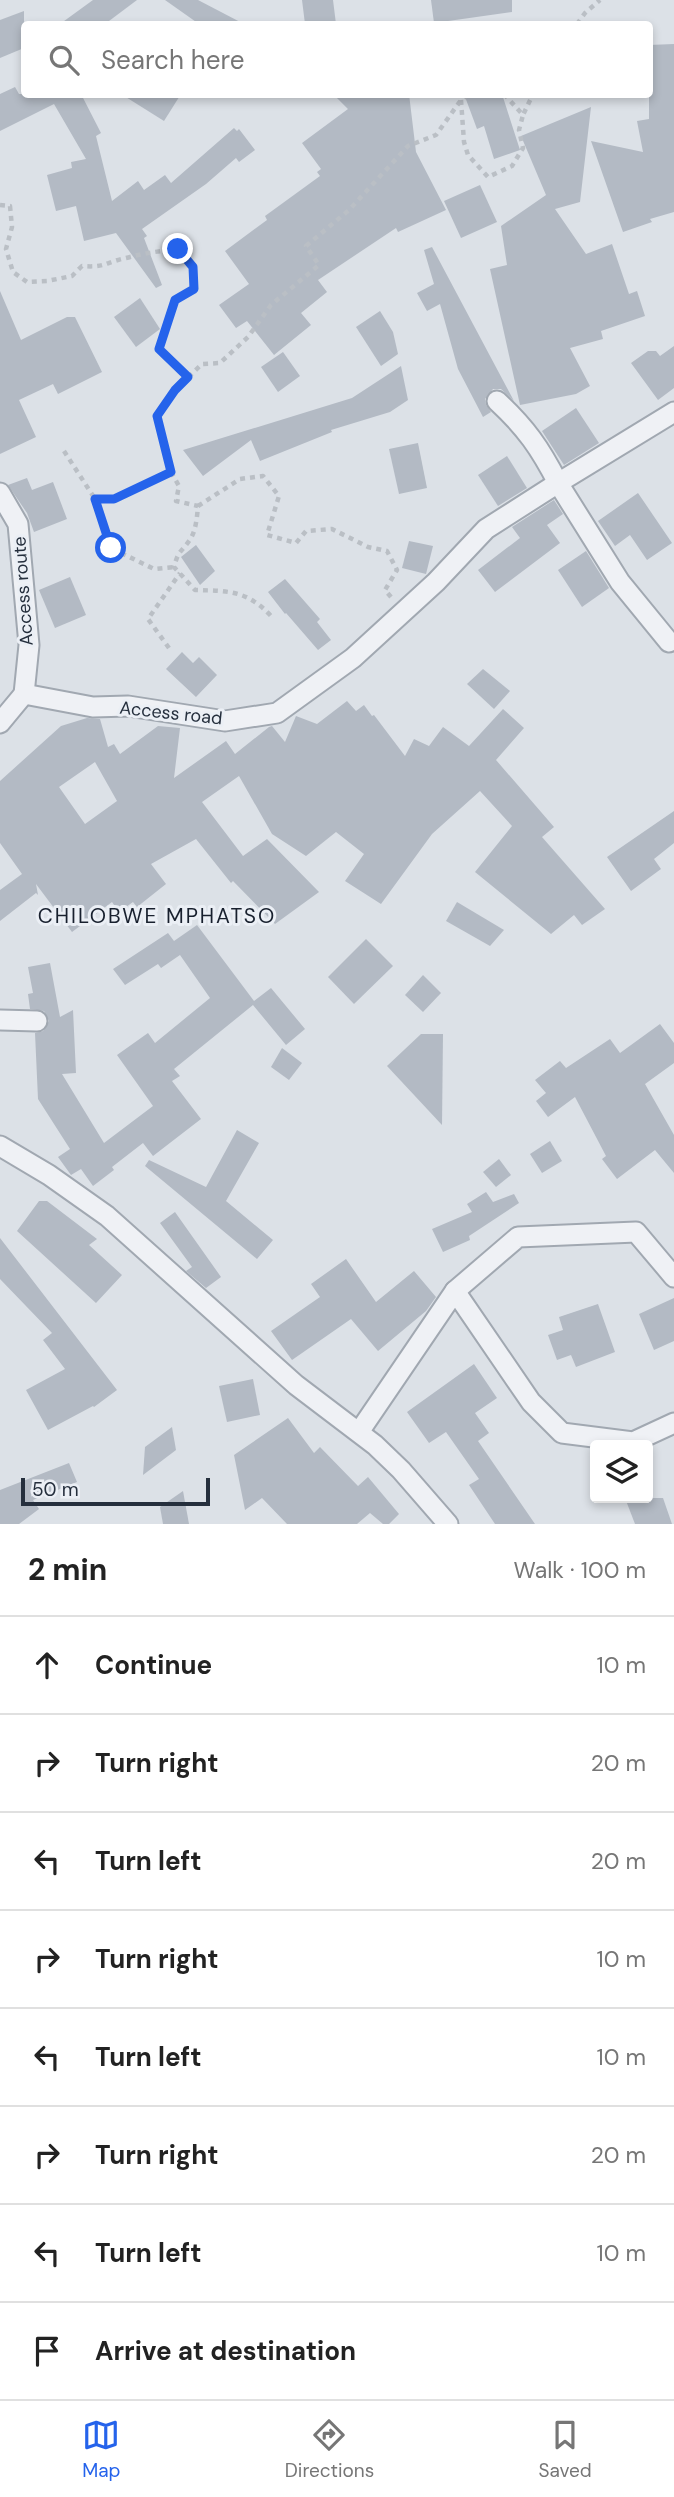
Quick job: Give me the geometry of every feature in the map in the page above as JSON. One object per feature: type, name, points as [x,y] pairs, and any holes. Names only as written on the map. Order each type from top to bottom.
[{"type":"street","points":[[497,401],[539,446],[558,483],[620,582],[669,642]]},
{"type":"street","name":"Access road","points":[[24,694],[93,707],[128,706],[225,720],[277,713],[353,658],[436,582],[486,529],[674,412]]},
{"type":"street","name":"Access route","points":[[0,493],[18,524],[29,645],[24,694]]},
{"type":"street","points":[[0,723],[24,694]]},
{"type":"street","points":[[0,1020],[37,1021]]},
{"type":"street","points":[[0,1146],[49,1175],[107,1216],[296,1385],[359,1432],[401,1469],[448,1524]]},
{"type":"street","points":[[359,1432],[455,1291],[518,1237],[636,1232],[674,1278]]},
{"type":"street","points":[[455,1291],[531,1402],[562,1433],[633,1442],[674,1423]]},
{"type":"path","points":[[579,21],[600,0]]},
{"type":"path","points":[[410,605],[397,604],[385,590],[397,570],[387,551],[368,547],[332,528],[306,530],[296,543],[267,535],[279,496],[263,476],[240,479],[198,506],[176,501],[179,486],[171,472],[157,416],[188,377],[202,364],[220,363],[248,337],[271,305],[319,265],[306,246],[349,210],[408,146],[436,135],[464,98]]},
{"type":"path","points":[[508,98],[523,115]]},
{"type":"path","points":[[461,100],[464,142],[468,155],[488,177],[512,166],[523,148],[519,130],[531,98]]},
{"type":"path","points":[[0,205],[10,206],[12,228],[6,249],[13,272],[27,282],[47,282],[72,276],[82,266],[99,268],[120,259],[178,249],[193,267],[194,289],[175,300],[159,349],[188,377]]},
{"type":"path","points":[[64,451],[95,499],[111,548],[155,569],[174,567]]},
{"type":"path","points":[[95,499],[114,499],[171,472]]},
{"type":"path","points":[[174,567],[179,551],[190,540],[198,506]]},
{"type":"path","points":[[174,567],[195,590],[241,593],[259,603],[271,616]]},
{"type":"path","points":[[169,648],[148,619],[180,573]]},
{"type":"building","points":[[93,0],[137,0],[109,21],[64,21]]},
{"type":"building","points":[[165,0],[198,0],[238,21],[195,21]]},
{"type":"building","points":[[302,0],[333,0],[336,21],[305,21]]},
{"type":"building","points":[[431,0],[512,0],[512,12],[434,21]]},
{"type":"building","points":[[24,11],[24,21],[21,21],[21,49],[0,58],[0,20]]},
{"type":"building","points":[[674,44],[674,212],[650,219],[652,222],[623,232],[591,141],[643,152],[637,121],[649,119],[649,98],[653,98],[653,45]]},
{"type":"building","points":[[15,87],[21,98],[83,98],[101,133],[96,136],[112,201],[138,181],[144,190],[165,175],[171,183],[234,128],[237,131],[239,129],[255,150],[239,162],[236,158],[206,184],[142,229],[147,236],[144,238],[162,285],[156,288],[116,233],[84,241],[76,206],[56,211],[47,175],[72,168],[71,162],[86,159],[54,104],[0,131],[0,94]]},
{"type":"building","points":[[127,98],[178,98],[164,121]]},
{"type":"building","points":[[337,98],[409,98],[416,152],[446,210],[398,232],[396,228],[318,280],[327,292],[301,313],[311,325],[274,355],[247,321],[236,328],[219,305],[249,284],[225,251],[267,220],[265,216],[320,176],[317,172],[321,169],[302,143],[348,109]]},
{"type":"building","points":[[465,98],[503,98],[520,150],[494,159],[484,126],[477,129]]},
{"type":"building","points":[[591,107],[580,202],[555,209],[586,254],[612,244],[629,294],[637,291],[645,316],[601,331],[603,339],[570,348],[590,386],[576,394],[520,405],[490,269],[507,265],[501,226],[546,195],[521,136]]},
{"type":"building","points":[[480,185],[497,222],[461,238],[444,201]]},
{"type":"building","points":[[432,247],[514,401],[501,389],[493,389],[485,399],[491,412],[483,417],[458,369],[440,304],[427,311],[417,293],[434,284],[424,250]]},
{"type":"building","points":[[0,291],[21,340],[67,317],[75,317],[102,372],[58,394],[53,384],[19,400],[36,437],[0,454]]},
{"type":"building","points":[[140,298],[160,329],[136,347],[114,317]]},
{"type":"building","points":[[380,311],[393,332],[398,354],[381,366],[356,327]]},
{"type":"building","points":[[674,346],[674,388],[658,400],[631,363],[648,351],[656,351],[660,356]]},
{"type":"building","points":[[283,352],[300,376],[278,392],[261,367]]},
{"type":"building","points":[[401,366],[408,400],[390,412],[331,430],[332,432],[260,461],[251,440],[203,476],[183,450],[352,398]]},
{"type":"building","points":[[576,408],[599,443],[564,465],[542,431]]},
{"type":"building","points":[[418,443],[427,488],[399,494],[389,449]]},
{"type":"building","points":[[507,456],[527,488],[498,506],[478,475]]},
{"type":"building","points":[[27,478],[32,490],[53,482],[67,519],[34,532],[27,513],[8,485]]},
{"type":"building","points":[[638,493],[672,543],[647,560],[630,535],[615,546],[598,521]]},
{"type":"building","points":[[554,500],[563,514],[547,525],[560,543],[495,592],[478,570],[520,538],[512,527]]},
{"type":"building","points":[[409,541],[433,546],[426,574],[402,568]]},
{"type":"building","points":[[196,545],[215,571],[200,585],[181,557]]},
{"type":"building","points":[[586,551],[609,588],[582,607],[558,570]]},
{"type":"building","points":[[70,577],[86,615],[55,628],[39,590]]},
{"type":"building","points":[[285,579],[320,619],[317,622],[331,640],[318,650],[268,592]]},
{"type":"building","points":[[182,652],[193,663],[199,657],[217,675],[196,697],[166,669]]},
{"type":"building","points":[[483,669],[510,691],[494,709],[467,684]]},
{"type":"building","points":[[347,701],[356,711],[364,705],[405,756],[414,739],[429,746],[443,727],[469,746],[503,709],[524,728],[496,760],[554,827],[542,837],[605,909],[582,925],[574,915],[551,934],[475,872],[512,826],[480,791],[432,834],[381,904],[345,881],[364,854],[336,832],[306,856],[272,834],[239,776],[202,802],[243,856],[267,839],[319,892],[275,924],[233,881],[231,883],[196,839],[151,864],[166,884],[137,907],[133,902],[119,912],[112,902],[72,932],[36,884],[38,895],[36,893],[0,921],[0,890],[22,874],[0,843],[0,781],[61,726],[87,718],[100,719],[108,747],[114,744],[120,754],[158,726],[180,728],[174,778],[226,741],[235,754],[272,726],[285,742],[296,716],[317,724]],"holes":[[[95,762],[117,801],[85,824],[59,787]]]},
{"type":"building","points":[[674,811],[674,843],[654,859],[661,869],[631,891],[607,857]]},
{"type":"building","points":[[457,902],[504,930],[490,946],[446,921]]},
{"type":"building","points":[[197,925],[254,1001],[271,988],[305,1029],[286,1045],[253,1005],[174,1069],[180,1076],[172,1081],[201,1119],[153,1156],[143,1143],[93,1186],[81,1169],[71,1175],[58,1157],[70,1149],[38,1099],[35,1033],[43,1031],[49,1021],[44,1011],[30,1009],[28,994],[33,993],[28,967],[50,963],[60,1017],[73,1010],[76,1073],[62,1074],[104,1143],[153,1106],[117,1055],[148,1033],[155,1043],[210,998],[180,955],[161,968],[158,964],[125,985],[113,969],[168,933],[174,941]]},
{"type":"building","points":[[366,939],[393,966],[354,1004],[328,977]]},
{"type":"building","points":[[423,975],[441,993],[423,1012],[405,995]]},
{"type":"building","points":[[660,1024],[674,1043],[674,1063],[645,1084],[674,1135],[674,1173],[655,1150],[617,1179],[602,1159],[606,1156],[575,1097],[548,1117],[536,1101],[546,1093],[535,1080],[560,1061],[566,1068],[610,1039],[620,1053]]},
{"type":"building","points":[[421,1034],[443,1034],[442,1125],[387,1066]]},
{"type":"building","points":[[282,1048],[302,1063],[289,1080],[271,1067]]},
{"type":"building","points":[[237,1130],[259,1143],[226,1201],[273,1240],[257,1259],[145,1166],[149,1160],[206,1187]]},
{"type":"building","points":[[550,1141],[562,1161],[542,1173],[530,1154]]},
{"type":"building","points":[[499,1159],[511,1175],[496,1187],[483,1172]]},
{"type":"building","points":[[486,1192],[493,1202],[514,1194],[519,1203],[469,1236],[470,1240],[443,1252],[432,1229],[472,1212],[467,1204]]},
{"type":"building","points":[[39,1201],[47,1201],[97,1239],[89,1245],[122,1275],[96,1303],[17,1231]]},
{"type":"building","points":[[175,1212],[221,1277],[206,1288],[186,1271],[192,1267],[160,1223]]},
{"type":"building","points":[[0,1238],[117,1390],[94,1407],[48,1430],[26,1390],[65,1369],[43,1340],[52,1333],[0,1279]]},
{"type":"building","points":[[346,1259],[376,1302],[414,1271],[436,1297],[426,1311],[378,1351],[351,1319],[292,1360],[271,1331],[320,1297],[311,1284]]},
{"type":"building","points":[[674,1298],[674,1341],[654,1350],[639,1314]]},
{"type":"building","points":[[598,1304],[615,1352],[576,1367],[571,1355],[557,1360],[548,1335],[563,1330],[559,1317]]},
{"type":"building","points":[[474,1364],[497,1398],[475,1413],[489,1433],[478,1441],[535,1524],[495,1524],[469,1485],[479,1479],[446,1432],[429,1443],[407,1412]]},
{"type":"building","points":[[253,1379],[260,1415],[227,1422],[219,1386]]},
{"type":"building","points":[[288,1418],[314,1453],[320,1447],[358,1486],[368,1477],[399,1514],[389,1524],[383,1524],[370,1513],[357,1524],[287,1524],[262,1498],[245,1510],[234,1455]]},
{"type":"building","points":[[172,1427],[176,1450],[143,1475],[145,1447]]},
{"type":"building","points":[[69,1463],[77,1482],[33,1500],[39,1509],[19,1524],[0,1524],[0,1490]]},
{"type":"building","points":[[183,1491],[189,1524],[163,1524],[160,1507]]},
{"type":"building","points":[[653,1498],[663,1498],[672,1524],[635,1524],[627,1503],[653,1503]]},
{"type":"district","name":"CHILOBWE MPHATSO","points":[[157,916]]},
{"type":"route","points":[[111,548],[95,499],[114,499],[171,472],[157,416],[188,377],[159,349],[175,300],[194,289],[193,267],[178,249]]}]
